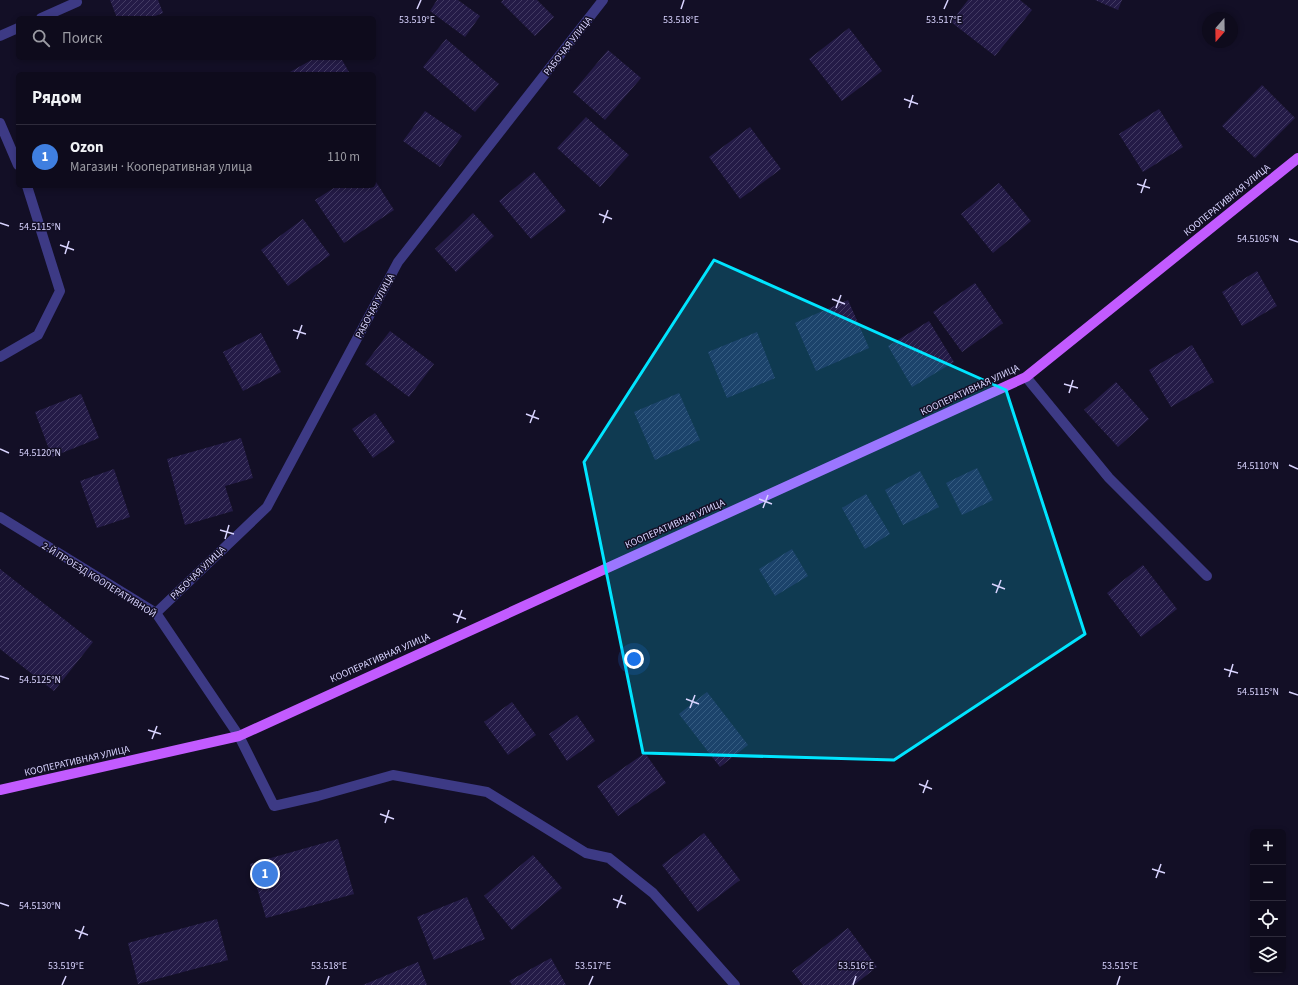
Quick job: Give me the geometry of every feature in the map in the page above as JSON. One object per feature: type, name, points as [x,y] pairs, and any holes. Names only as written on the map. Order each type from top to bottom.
[{"type":"main road","name":"КООПЕРАТИВНАЯ УЛИЦА","points":[[0,790],[239,736],[1026,377],[1298,158]]},
{"type":"street","name":"РАБОЧАЯ УЛИЦА","points":[[156,613],[267,507],[398,262],[603,0]]},
{"type":"street","points":[[46,16],[77,2]]},
{"type":"street","points":[[0,36],[16,29]]},
{"type":"street","points":[[0,123],[16,160]]},
{"type":"street","points":[[0,357],[38,335],[60,291],[28,188]]},
{"type":"street","points":[[1026,377],[1109,478],[1207,576]]},
{"type":"street","name":"2-Й ПРОЕЗД КООПЕРАТИВНОЙ","points":[[0,517],[156,613],[239,736],[274,806],[318,796],[393,775],[487,792],[586,853],[609,858],[653,893],[735,985]]},
{"type":"highlighted area","points":[[714,260],[1006,390],[1085,634],[894,760],[643,753],[584,462]]},
{"type":"building","points":[[110,0],[158,0],[163,13],[155,16],[116,16]]},
{"type":"building","points":[[437,0],[458,0],[480,16],[465,37],[430,11]]},
{"type":"building","points":[[503,0],[537,0],[554,17],[535,36],[501,2]]},
{"type":"building","points":[[968,0],[1020,0],[1032,10],[995,56],[951,22]]},
{"type":"building","points":[[1095,0],[1122,0],[1118,10]]},
{"type":"building","points":[[849,28],[882,71],[842,101],[809,59]]},
{"type":"building","points":[[446,39],[499,84],[475,112],[423,67]]},
{"type":"building","points":[[608,50],[641,78],[605,120],[573,92]]},
{"type":"building","points":[[311,60],[342,60],[349,72],[290,72]]},
{"type":"building","points":[[1262,85],[1295,118],[1255,158],[1222,126]]},
{"type":"building","points":[[1159,109],[1183,147],[1143,172],[1119,134]]},
{"type":"building","points":[[425,111],[462,136],[440,167],[403,141]]},
{"type":"building","points":[[586,117],[629,155],[600,187],[557,148]]},
{"type":"building","points":[[750,127],[781,169],[740,199],[709,157]]},
{"type":"building","points":[[534,172],[566,211],[531,239],[499,201]]},
{"type":"building","points":[[376,182],[394,210],[344,243],[315,200],[334,188],[376,188]]},
{"type":"building","points":[[999,183],[1031,221],[993,253],[961,214]]},
{"type":"building","points":[[473,213],[494,236],[456,272],[435,249]]},
{"type":"building","points":[[303,219],[330,255],[288,286],[261,250]]},
{"type":"building","points":[[1257,271],[1277,306],[1242,326],[1222,292]]},
{"type":"building","points":[[975,283],[1003,323],[962,352],[933,312]]},
{"type":"building","points":[[848,300],[869,348],[816,371],[795,323]]},
{"type":"building","points":[[929,321],[954,362],[912,387],[888,346]]},
{"type":"building","points":[[390,331],[434,364],[409,397],[365,364]]},
{"type":"building","points":[[757,332],[775,378],[727,398],[708,352]]},
{"type":"building","points":[[261,333],[281,372],[243,391],[223,352]]},
{"type":"building","points":[[1192,345],[1214,382],[1171,407],[1149,370]]},
{"type":"building","points":[[1116,382],[1149,419],[1118,447],[1084,410]]},
{"type":"building","points":[[679,393],[700,440],[655,460],[634,412]]},
{"type":"building","points":[[81,394],[99,438],[52,457],[35,412]]},
{"type":"building","points":[[375,413],[395,442],[373,458],[352,429]]},
{"type":"building","points":[[241,438],[253,478],[225,486],[233,511],[185,525],[167,459]]},
{"type":"building","points":[[977,468],[993,500],[962,515],[946,483]]},
{"type":"building","points":[[114,469],[130,517],[97,528],[80,481]]},
{"type":"building","points":[[920,471],[939,507],[903,525],[885,490]]},
{"type":"building","points":[[866,494],[890,534],[865,549],[842,508]]},
{"type":"building","points":[[792,549],[808,576],[775,596],[759,569]]},
{"type":"building","points":[[1143,565],[1177,609],[1141,637],[1107,593]]},
{"type":"building","points":[[0,569],[93,642],[54,691],[0,649]]},
{"type":"building","points":[[707,692],[748,745],[720,767],[679,714]]},
{"type":"building","points":[[512,702],[536,735],[508,755],[484,722]]},
{"type":"building","points":[[577,715],[595,741],[567,761],[549,734]]},
{"type":"building","points":[[645,753],[666,783],[618,816],[597,786]]},
{"type":"building","points":[[704,833],[740,880],[698,912],[662,865]]},
{"type":"building","points":[[338,839],[354,894],[266,918],[250,864]]},
{"type":"building","points":[[533,855],[562,888],[512,930],[484,896]]},
{"type":"building","points":[[467,897],[485,939],[434,960],[417,917]]},
{"type":"building","points":[[217,919],[228,960],[138,984],[128,943]]},
{"type":"building","points":[[848,928],[877,967],[854,985],[803,985],[792,971]]},
{"type":"building","points":[[551,958],[566,985],[512,985],[509,981]]},
{"type":"building","points":[[418,962],[427,985],[363,985]]},
{"type":"place","name":"Ozon","points":[[265,874]]}]
